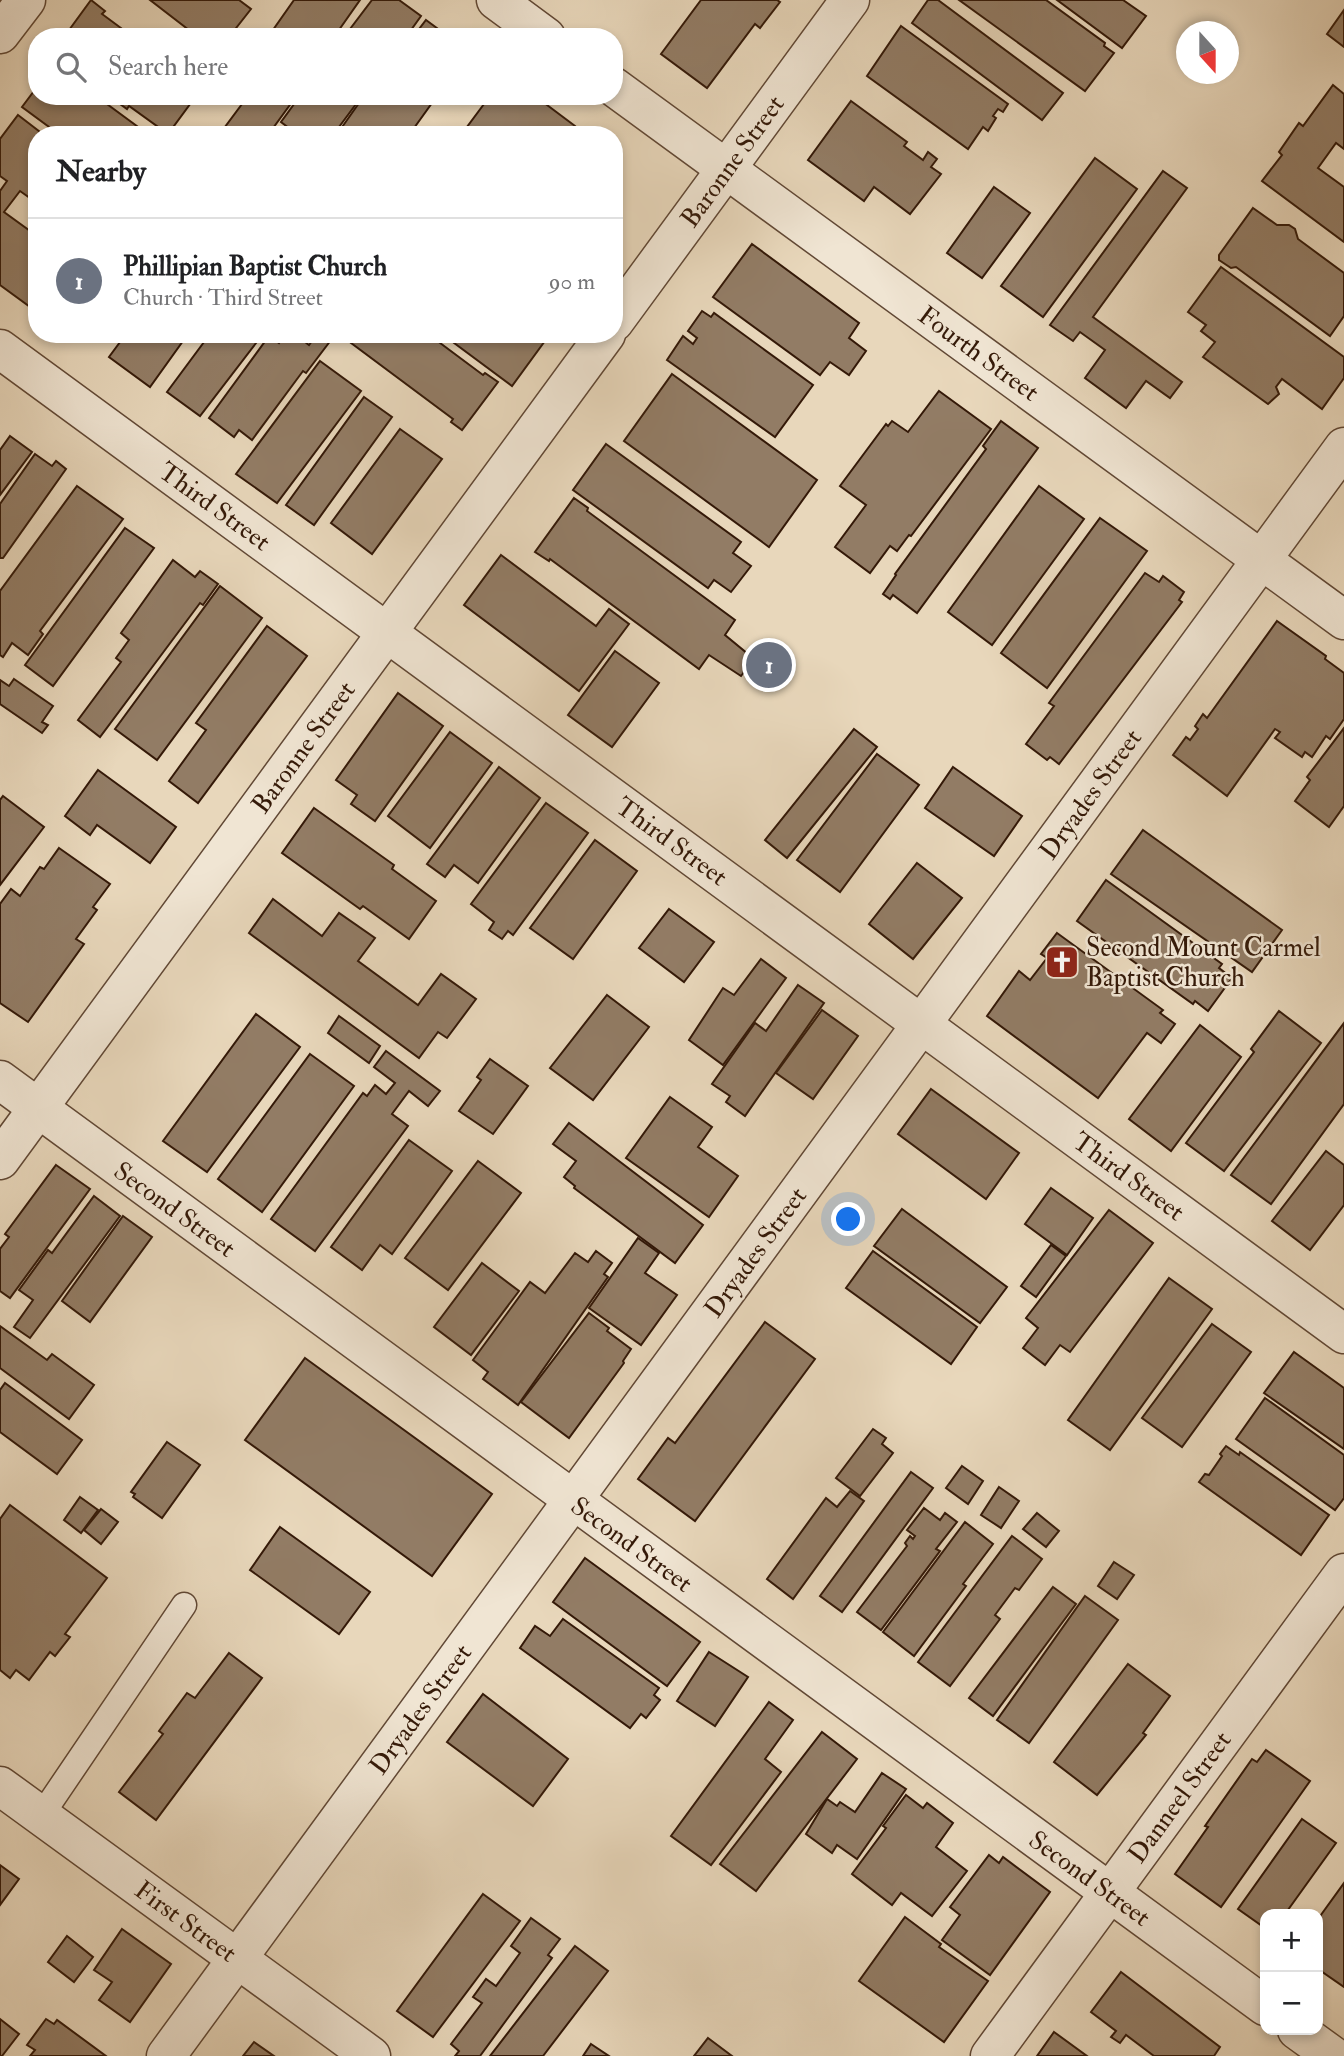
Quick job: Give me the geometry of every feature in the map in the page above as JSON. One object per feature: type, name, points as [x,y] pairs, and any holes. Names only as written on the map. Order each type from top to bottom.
[{"type":"street","points":[[0,34],[26,0]]},
{"type":"street","points":[[496,0],[534,28]]},
{"type":"street","name":"Baronne Street","points":[[623,311],[850,0]]},
{"type":"street","name":"Fourth Street","points":[[623,94],[1344,620]]},
{"type":"street","name":"Baronne Street","points":[[0,1160],[599,343]]},
{"type":"street","name":"Third Street","points":[[0,349],[1344,1334]]},
{"type":"street","name":"Dryades Street","points":[[166,2056],[1344,447]]},
{"type":"street","name":"Second Street","points":[[0,1080],[1260,2002]]},
{"type":"street","name":"Danneel Street","points":[[990,2056],[1344,1573]]},
{"type":"street","name":"First Street","points":[[0,1786],[371,2056]]},
{"type":"street","points":[[1304,2035],[1333,2056]]},
{"type":"lane","points":[[41,1816],[184,1605]]},
{"type":"building","points":[[91,0],[105,11],[102,14],[121,28],[71,28]]},
{"type":"building","points":[[150,0],[239,0],[251,9],[236,28],[186,28]]},
{"type":"building","points":[[294,0],[360,0],[340,28],[274,28]]},
{"type":"building","points":[[372,0],[399,0],[421,16],[412,28],[351,28]]},
{"type":"building","points":[[701,0],[780,2],[760,28],[755,24],[707,88],[661,54]]},
{"type":"building","points":[[928,0],[938,0],[1063,93],[1042,120],[912,23]]},
{"type":"building","points":[[959,0],[1046,0],[1105,43],[1104,46],[1114,53],[1085,91]]},
{"type":"building","points":[[1057,0],[1123,0],[1146,16],[1122,48]]},
{"type":"building","points":[[1344,10],[1344,47],[1327,34]]},
{"type":"building","points":[[426,20],[437,28],[420,28]]},
{"type":"building","points":[[901,26],[1008,104],[1003,112],[998,109],[988,131],[983,127],[968,149],[867,76]]},
{"type":"building","points":[[1333,85],[1344,94],[1344,149],[1336,143],[1318,168],[1344,187],[1344,242],[1262,181],[1282,155],[1279,152],[1299,123],[1303,126]]},
{"type":"building","points":[[28,99],[28,105],[108,105],[137,126],[48,126],[22,107]]},
{"type":"building","points":[[851,101],[907,142],[904,146],[923,160],[928,152],[937,159],[931,167],[941,174],[910,214],[874,187],[864,201],[808,160]]},
{"type":"building","points":[[121,105],[189,105],[174,126],[157,126],[129,106],[127,109]]},
{"type":"building","points":[[241,105],[290,105],[275,126],[226,126]]},
{"type":"building","points":[[293,105],[355,105],[340,126],[286,126],[281,122]]},
{"type":"building","points":[[358,105],[431,105],[415,126],[343,126]]},
{"type":"building","points":[[483,105],[547,105],[575,126],[468,126]]},
{"type":"building","points":[[18,115],[32,126],[28,126],[28,197],[20,191],[4,212],[28,229],[28,305],[0,285],[0,191],[7,181],[0,176],[0,139]]},
{"type":"building","points":[[1095,158],[1137,189],[1043,317],[1001,286]]},
{"type":"building","points":[[1163,171],[1187,188],[1093,317],[1182,382],[1170,398],[1146,381],[1126,408],[1085,378],[1105,350],[1080,332],[1073,341],[1050,325]]},
{"type":"building","points":[[994,187],[1030,213],[982,278],[947,253]]},
{"type":"building","points":[[1253,208],[1277,225],[1289,225],[1295,229],[1298,239],[1344,273],[1344,316],[1330,336],[1236,267],[1231,268],[1219,260],[1219,255]]},
{"type":"building","points":[[752,244],[859,323],[849,338],[866,351],[849,375],[830,362],[820,375],[713,297]]},
{"type":"building","points":[[1221,267],[1344,357],[1344,378],[1322,409],[1282,379],[1276,387],[1279,394],[1268,404],[1203,357],[1215,342],[1201,331],[1206,325],[1188,312]]},
{"type":"building","points":[[702,311],[711,317],[714,313],[813,385],[775,437],[667,360],[683,336],[693,344],[697,338],[688,331]]},
{"type":"building","points":[[119,343],[182,343],[150,387],[109,357]]},
{"type":"building","points":[[203,343],[256,343],[200,416],[167,392]]},
{"type":"building","points":[[264,343],[329,343],[306,373],[303,371],[252,440],[239,430],[234,437],[209,418]]},
{"type":"building","points":[[351,343],[440,343],[483,375],[485,373],[498,382],[462,430],[451,422],[453,419]]},
{"type":"building","points":[[454,343],[543,343],[512,386]]},
{"type":"building","points":[[320,361],[361,391],[277,503],[236,474]]},
{"type":"building","points":[[672,374],[817,480],[769,547],[624,441]]},
{"type":"building","points":[[939,391],[991,429],[911,536],[909,535],[897,551],[890,546],[870,573],[835,547],[866,505],[840,486],[886,424],[888,426],[892,421],[908,432]]},
{"type":"building","points":[[364,397],[392,417],[314,525],[286,505]]},
{"type":"building","points":[[1001,421],[1038,448],[917,613],[893,595],[890,599],[883,594],[895,574],[986,449],[983,446]]},
{"type":"building","points":[[400,429],[442,459],[372,554],[331,523]]},
{"type":"building","points":[[10,436],[32,452],[0,495],[0,450]]},
{"type":"building","points":[[606,444],[741,542],[733,553],[751,566],[731,592],[714,580],[708,588],[573,490]]},
{"type":"building","points":[[35,454],[52,466],[56,461],[66,469],[3,558],[0,558],[0,504]]},
{"type":"building","points":[[77,486],[123,519],[40,631],[43,634],[28,655],[12,643],[3,657],[0,655],[0,591]]},
{"type":"building","points":[[1039,486],[1084,519],[992,645],[948,612]]},
{"type":"building","points":[[574,498],[588,508],[587,511],[735,620],[725,635],[754,659],[741,676],[709,655],[699,669],[550,559],[549,561],[535,552]]},
{"type":"building","points":[[1100,518],[1147,551],[1047,688],[1001,653]]},
{"type":"building","points":[[125,528],[154,548],[53,686],[25,665]]},
{"type":"building","points":[[501,555],[596,626],[609,609],[629,624],[579,691],[464,605]]},
{"type":"building","points":[[173,560],[195,577],[200,571],[218,584],[203,605],[200,603],[100,737],[78,720],[121,662],[116,658],[129,640],[121,633]]},
{"type":"building","points":[[1145,573],[1159,582],[1163,576],[1184,592],[1179,600],[1182,602],[1059,764],[1050,757],[1047,760],[1026,744],[1054,706],[1049,703]]},
{"type":"building","points":[[220,586],[262,618],[157,760],[115,729]]},
{"type":"building","points":[[1277,621],[1326,656],[1325,659],[1344,673],[1344,719],[1330,739],[1326,736],[1312,757],[1305,752],[1302,757],[1275,738],[1280,732],[1275,729],[1227,796],[1173,755],[1186,737],[1190,740],[1198,729],[1195,726],[1203,714],[1207,718]]},
{"type":"building","points":[[267,626],[307,656],[198,803],[169,781],[206,730],[196,723]]},
{"type":"building","points":[[615,651],[659,683],[612,747],[568,715]]},
{"type":"building","points":[[14,679],[53,706],[42,722],[48,725],[42,733],[0,704],[0,680],[9,686]]},
{"type":"building","points":[[398,693],[443,726],[375,821],[351,804],[357,795],[336,780]]},
{"type":"building","points":[[1344,728],[1344,806],[1329,827],[1295,801],[1310,780],[1307,777]]},
{"type":"building","points":[[854,729],[877,747],[787,858],[765,840]]},
{"type":"building","points":[[450,732],[492,763],[430,848],[388,816]]},
{"type":"building","points":[[877,754],[919,785],[840,892],[797,860]]},
{"type":"building","points":[[499,767],[540,798],[478,883],[454,865],[445,877],[427,864]]},
{"type":"building","points":[[953,767],[1022,816],[994,856],[925,808]]},
{"type":"building","points":[[98,770],[176,827],[150,863],[97,825],[90,835],[65,816]]},
{"type":"building","points":[[3,796],[44,827],[0,885],[0,800]]},
{"type":"building","points":[[546,803],[588,833],[513,935],[508,931],[502,939],[489,930],[494,922],[471,904]]},
{"type":"building","points":[[314,808],[394,865],[392,869],[436,901],[409,939],[363,906],[360,909],[282,853]]},
{"type":"building","points":[[1143,830],[1282,930],[1252,972],[1111,874]]},
{"type":"building","points":[[595,840],[637,871],[573,959],[530,928]]},
{"type":"building","points":[[59,848],[110,884],[93,907],[97,910],[76,939],[84,944],[28,1022],[0,1003],[0,904],[11,889],[20,896],[40,867],[44,869]]},
{"type":"building","points":[[917,863],[962,898],[913,959],[869,924]]},
{"type":"building","points":[[1106,880],[1222,964],[1219,968],[1232,978],[1208,1011],[1195,1001],[1193,1004],[1077,921]]},
{"type":"building","points":[[273,899],[322,936],[339,913],[375,938],[358,961],[418,1005],[441,974],[476,999],[447,1038],[438,1032],[419,1058],[249,933]]},
{"type":"building","points":[[669,909],[714,942],[684,982],[639,948]]},
{"type":"building","points":[[1057,933],[1163,1010],[1160,1013],[1175,1024],[1161,1043],[1147,1033],[1098,1098],[987,1016],[1019,971],[1030,980],[1047,958],[1041,954]]},
{"type":"building","points":[[761,959],[786,978],[723,1065],[689,1040],[723,988],[734,995]]},
{"type":"building","points":[[798,985],[824,1003],[745,1116],[726,1102],[730,1096],[712,1084],[755,1023],[766,1031]]},
{"type":"building","points":[[607,995],[649,1027],[593,1100],[550,1068]]},
{"type":"building","points":[[822,1010],[858,1036],[813,1099],[776,1073]]},
{"type":"building","points":[[1279,1011],[1321,1043],[1224,1171],[1186,1143],[1254,1052],[1251,1049]]},
{"type":"building","points":[[256,1014],[300,1047],[207,1172],[163,1141]]},
{"type":"building","points":[[339,1016],[380,1046],[369,1063],[328,1033]]},
{"type":"building","points":[[1344,1023],[1344,1104],[1271,1204],[1231,1175]]},
{"type":"building","points":[[1200,1025],[1241,1057],[1171,1151],[1129,1119]]},
{"type":"building","points":[[386,1051],[440,1091],[428,1106],[409,1091],[392,1114],[408,1126],[315,1251],[271,1219],[363,1093],[367,1096],[375,1085],[386,1094],[395,1083],[374,1067]]},
{"type":"building","points":[[310,1054],[354,1086],[262,1212],[218,1179]]},
{"type":"building","points":[[490,1059],[528,1086],[493,1134],[459,1111],[481,1080],[477,1077]]},
{"type":"building","points":[[931,1089],[1019,1153],[986,1199],[898,1134]]},
{"type":"building","points":[[670,1097],[712,1127],[698,1147],[738,1176],[709,1217],[626,1158]]},
{"type":"building","points":[[569,1123],[703,1225],[675,1263],[574,1188],[564,1177],[576,1161],[553,1144]]},
{"type":"building","points":[[409,1140],[452,1171],[392,1254],[380,1245],[362,1270],[331,1247]]},
{"type":"building","points":[[1326,1151],[1344,1165],[1344,1205],[1310,1250],[1272,1221]]},
{"type":"building","points":[[478,1161],[521,1193],[448,1290],[405,1258]]},
{"type":"building","points":[[56,1165],[90,1189],[10,1298],[0,1291],[0,1249],[9,1237],[5,1234]]},
{"type":"building","points":[[1051,1188],[1093,1218],[1067,1255],[1025,1224]]},
{"type":"building","points":[[94,1196],[120,1216],[30,1338],[14,1327],[33,1300],[19,1290],[48,1250],[52,1253]]},
{"type":"building","points":[[902,1209],[1007,1287],[980,1323],[874,1246]]},
{"type":"building","points":[[1109,1210],[1153,1243],[1070,1352],[1060,1345],[1045,1365],[1023,1348],[1038,1328],[1026,1318]]},
{"type":"building","points":[[123,1216],[152,1237],[90,1322],[62,1301]]},
{"type":"building","points":[[638,1238],[659,1253],[645,1273],[677,1295],[641,1345],[589,1308]]},
{"type":"building","points":[[1051,1245],[1066,1256],[1036,1297],[1021,1286]]},
{"type":"building","points":[[596,1251],[612,1263],[604,1274],[608,1277],[518,1405],[483,1379],[488,1372],[473,1360],[530,1282],[545,1293],[575,1253],[588,1262]]},
{"type":"building","points":[[873,1251],[977,1327],[951,1364],[846,1288]]},
{"type":"building","points":[[482,1263],[519,1291],[471,1355],[434,1327]]},
{"type":"building","points":[[1169,1278],[1212,1309],[1110,1450],[1068,1420]]},
{"type":"building","points":[[589,1313],[631,1349],[624,1363],[569,1438],[521,1402]]},
{"type":"building","points":[[765,1322],[815,1359],[695,1521],[638,1479],[668,1438],[675,1443]]},
{"type":"building","points":[[1212,1324],[1251,1352],[1182,1447],[1142,1418]]},
{"type":"building","points":[[0,1326],[47,1360],[52,1354],[94,1385],[69,1419],[0,1368]]},
{"type":"building","points":[[1294,1352],[1344,1388],[1344,1449],[1264,1393]]},
{"type":"building","points":[[305,1358],[492,1494],[432,1576],[245,1440]]},
{"type":"building","points":[[5,1383],[82,1440],[57,1474],[0,1432],[0,1390]]},
{"type":"building","points":[[1265,1398],[1344,1455],[1344,1498],[1335,1510],[1236,1439]]},
{"type":"building","points":[[873,1429],[886,1438],[882,1444],[893,1453],[860,1496],[836,1478]]},
{"type":"building","points":[[167,1442],[200,1465],[162,1518],[133,1497],[135,1494],[131,1492]]},
{"type":"building","points":[[1226,1446],[1239,1455],[1240,1452],[1329,1515],[1301,1555],[1199,1482],[1205,1474],[1209,1475]]},
{"type":"building","points":[[962,1466],[983,1481],[968,1504],[946,1488]]},
{"type":"building","points":[[911,1472],[933,1488],[842,1612],[820,1596]]},
{"type":"building","points":[[999,1487],[1019,1501],[1001,1528],[981,1515]]},
{"type":"building","points":[[850,1491],[864,1501],[793,1599],[767,1579],[826,1498],[837,1507]]},
{"type":"building","points":[[80,1497],[98,1510],[81,1533],[64,1520]]},
{"type":"building","points":[[10,1505],[107,1578],[65,1634],[70,1637],[55,1656],[50,1652],[29,1680],[16,1670],[10,1678],[0,1670],[0,1519]]},
{"type":"building","points":[[924,1508],[940,1520],[945,1513],[957,1522],[936,1549],[940,1551],[881,1630],[857,1612],[907,1546],[905,1543],[910,1536],[913,1539],[915,1536],[907,1530]]},
{"type":"building","points":[[101,1509],[118,1522],[101,1544],[84,1530]]},
{"type":"building","points":[[1037,1513],[1059,1531],[1046,1547],[1023,1529]]},
{"type":"building","points":[[965,1522],[993,1544],[963,1584],[966,1586],[914,1656],[883,1632]]},
{"type":"building","points":[[280,1527],[370,1592],[339,1634],[250,1570]]},
{"type":"building","points":[[1012,1536],[1042,1559],[1019,1590],[1015,1588],[995,1615],[1000,1619],[950,1686],[918,1662]]},
{"type":"building","points":[[585,1558],[700,1642],[667,1686],[553,1602]]},
{"type":"building","points":[[1114,1562],[1134,1575],[1117,1599],[1098,1586]]},
{"type":"building","points":[[1053,1587],[1076,1604],[993,1716],[969,1698]]},
{"type":"building","points":[[1085,1596],[1118,1620],[1029,1743],[997,1720]]},
{"type":"building","points":[[563,1619],[659,1688],[654,1695],[660,1700],[646,1718],[641,1714],[630,1728],[520,1648],[535,1626],[550,1636]]},
{"type":"building","points":[[709,1652],[748,1677],[715,1726],[677,1701]]},
{"type":"building","points":[[229,1653],[262,1678],[156,1820],[119,1792],[163,1734],[159,1731],[187,1693],[195,1698]]},
{"type":"building","points":[[1128,1664],[1170,1696],[1143,1733],[1146,1735],[1097,1795],[1054,1762]]},
{"type":"building","points":[[483,1694],[568,1759],[533,1806],[447,1742]]},
{"type":"building","points":[[769,1702],[793,1720],[765,1759],[781,1772],[711,1865],[671,1836]]},
{"type":"building","points":[[822,1732],[857,1759],[756,1891],[720,1864]]},
{"type":"building","points":[[1266,1750],[1310,1781],[1221,1907],[1175,1874],[1252,1759],[1257,1762]]},
{"type":"building","points":[[882,1773],[906,1789],[857,1859],[837,1845],[832,1853],[806,1834],[827,1799],[837,1806],[840,1802],[855,1812]]},
{"type":"building","points":[[906,1795],[923,1808],[927,1803],[953,1823],[936,1847],[967,1871],[932,1916],[901,1893],[892,1905],[852,1874],[886,1828],[883,1826]]},
{"type":"building","points":[[1302,1819],[1336,1843],[1289,1909],[1260,1909],[1260,1924],[1238,1909]]},
{"type":"building","points":[[989,1855],[999,1863],[1003,1857],[1050,1892],[990,1975],[942,1940],[960,1915],[950,1907]]},
{"type":"building","points":[[0,1865],[19,1879],[0,1905]]},
{"type":"building","points":[[1344,1883],[1344,1987],[1323,1972],[1323,1912]]},
{"type":"building","points":[[483,1894],[520,1921],[433,2037],[397,2011]]},
{"type":"building","points":[[905,1917],[941,1944],[939,1947],[988,1981],[944,2042],[859,1981]]},
{"type":"building","points":[[531,1918],[560,1939],[548,1955],[552,1958],[480,2056],[455,2056],[459,2051],[451,2044],[482,2003],[473,1997],[486,1979],[496,1986],[520,1953],[511,1946]]},
{"type":"building","points":[[122,1929],[171,1964],[130,2022],[99,2000],[112,1982],[94,1970]]},
{"type":"building","points":[[67,1936],[93,1957],[74,1982],[48,1962]]},
{"type":"building","points":[[575,1946],[608,1971],[543,2056],[490,2056]]},
{"type":"building","points":[[1121,1972],[1220,2047],[1214,2056],[1154,2056],[1126,2035],[1120,2043],[1111,2037],[1116,2031],[1091,2012]]},
{"type":"building","points":[[0,2019],[19,2034],[2,2056],[0,2056]]},
{"type":"building","points":[[46,2019],[54,2024],[57,2020],[106,2056],[30,2056],[35,2050],[27,2045]]},
{"type":"building","points":[[1054,2032],[1087,2056],[1037,2056]]},
{"type":"building","points":[[708,2038],[732,2056],[694,2056]]},
{"type":"building","points":[[254,2042],[274,2056],[243,2056]]},
{"type":"building","points":[[591,2044],[609,2056],[583,2056]]},
{"type":"place","name":"Phillipian Baptist Church","points":[[769,665]]},
{"type":"place","name":"Second Mount Carmel Baptist Church","points":[[1062,962]]}]
